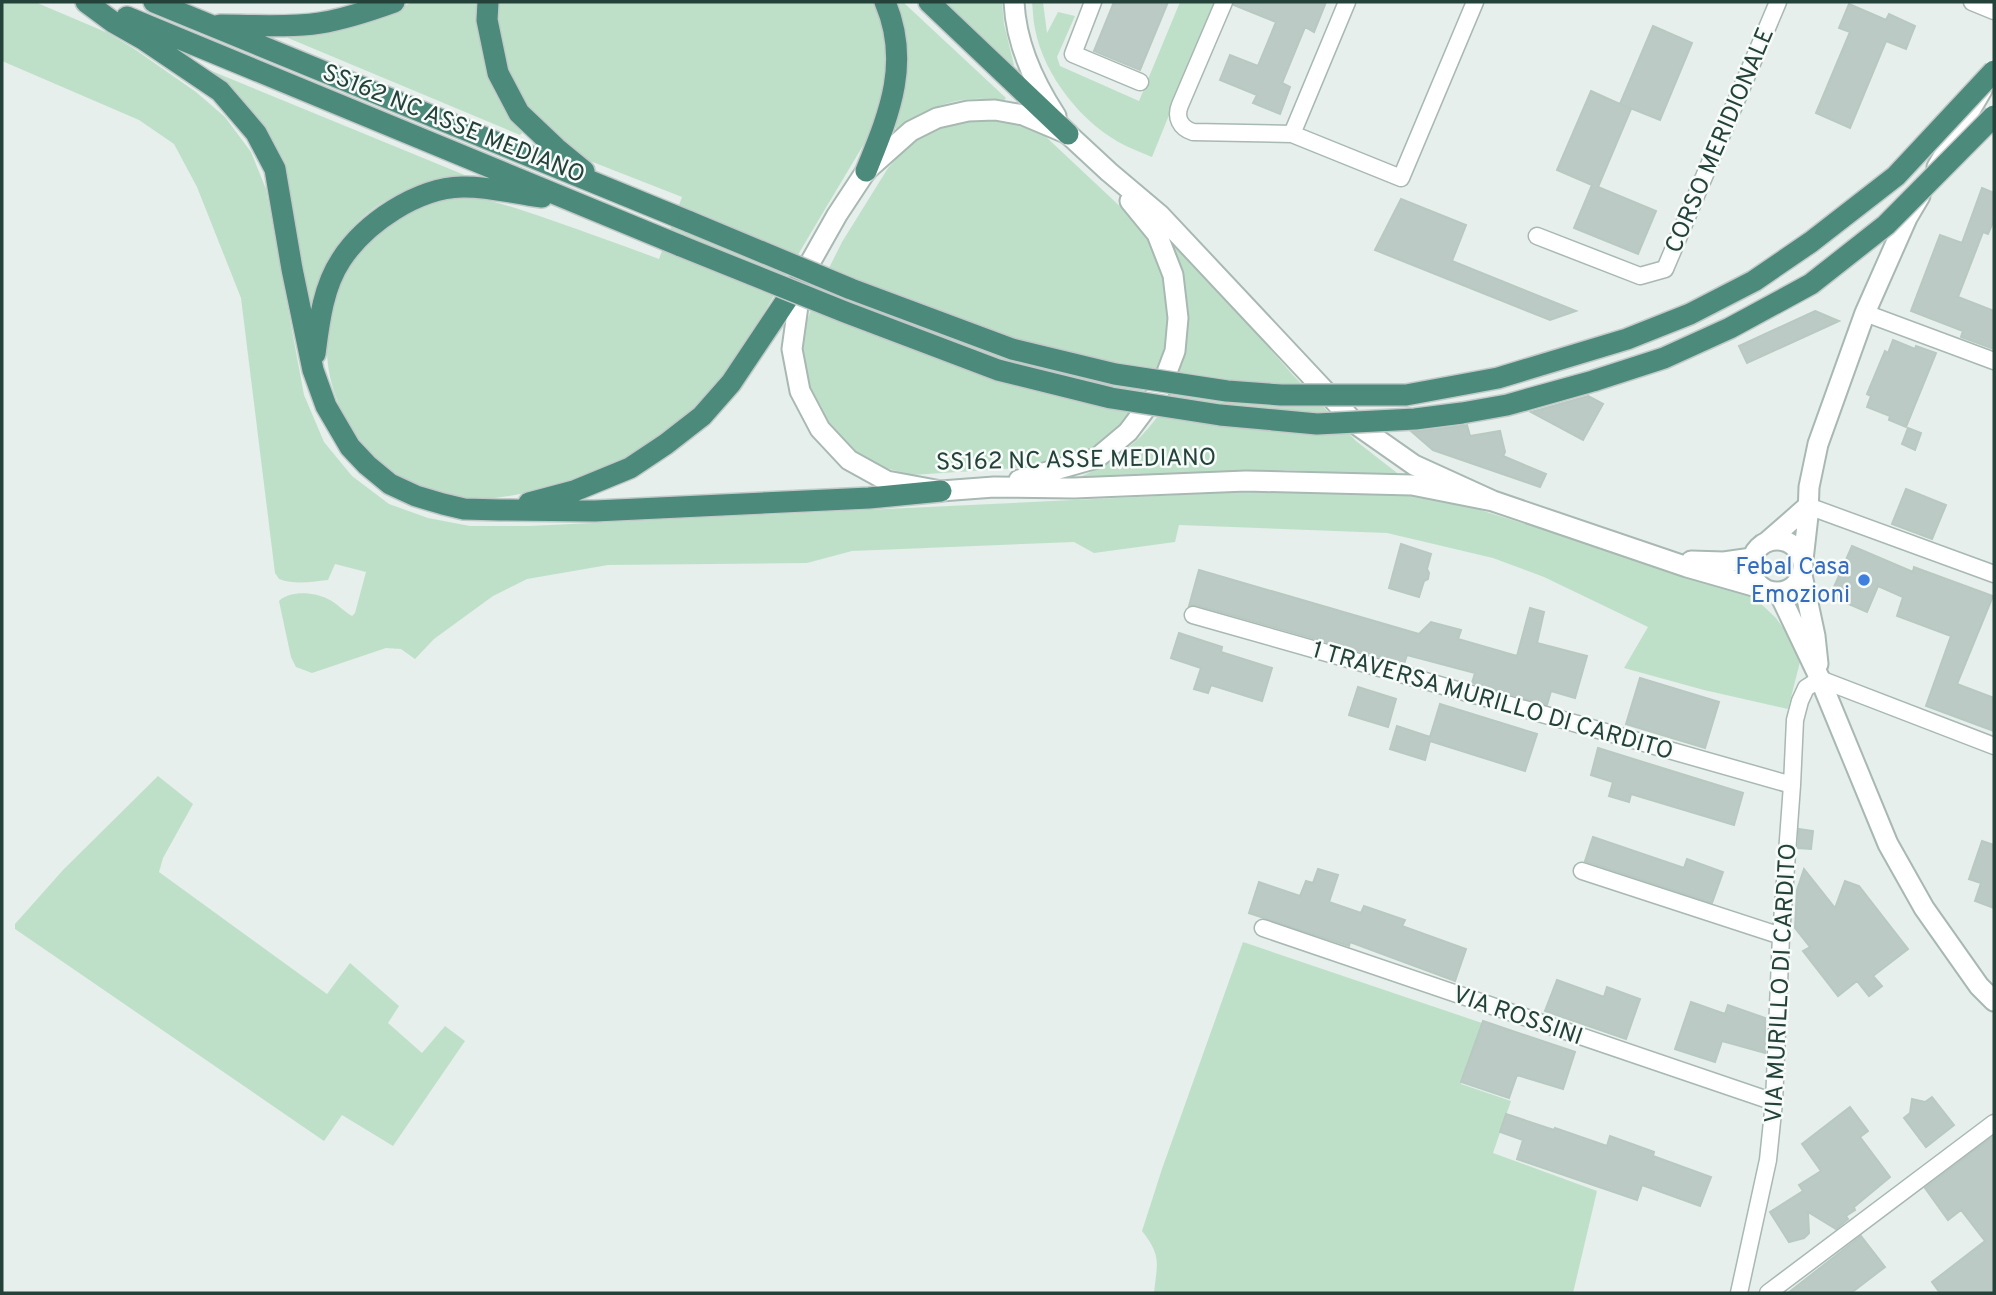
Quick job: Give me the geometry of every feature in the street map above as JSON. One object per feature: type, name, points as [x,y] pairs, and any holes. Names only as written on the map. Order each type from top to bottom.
[{"type":"highway","name":"SS162 NC ASSE MEDIANO","points":[[88,2],[681,246],[999,370],[1111,398],[1220,415],[1317,424],[1415,419],[1507,405],[1664,358],[1730,328],[1811,284],[1886,225],[1994,116]]},
{"type":"highway","points":[[88,2],[113,22],[220,91],[256,133],[275,169],[313,370],[326,406],[350,447],[390,484],[415,496],[464,509],[500,510],[608,510],[869,498],[941,491]]},
{"type":"highway","name":"SS162 NC ASSE MEDIANO","points":[[154,2],[851,289],[1012,349],[1115,374],[1227,391],[1281,395],[1406,395],[1498,378],[1627,340],[1690,314],[1754,281],[1811,242],[1896,176],[1994,70]]},
{"type":"highway","points":[[209,25],[317,24],[346,18],[394,2]]},
{"type":"highway","points":[[488,2],[487,20],[498,73],[519,113],[601,186]]},
{"type":"highway","points":[[866,171],[892,103],[897,67],[892,17],[886,2]]},
{"type":"highway","points":[[929,2],[1068,134]]},
{"type":"highway","points":[[313,370],[320,317],[340,261],[355,243],[386,215],[435,191],[459,187],[487,188],[576,202]]},
{"type":"highway","points":[[500,510],[574,491],[630,468],[667,444],[702,416],[731,383],[802,277]]},
{"type":"street","points":[[1014,2],[1021,49],[1036,85],[1068,134]]},
{"type":"street","points":[[1093,2],[1073,54],[1140,82]]},
{"type":"street","points":[[1224,2],[1177,111],[1183,127],[1193,132],[1292,134],[1401,178],[1475,2]]},
{"type":"street","points":[[1292,134],[1347,2]]},
{"type":"street","name":"CORSO MERIDIONALE","points":[[1536,236],[1640,276],[1665,269],[1778,2]]},
{"type":"street","points":[[1972,2],[1994,11]]},
{"type":"street","points":[[1808,506],[1756,550],[1750,567],[1757,584],[1772,591],[1793,587],[1802,568],[1808,506],[1809,487],[1818,444],[1865,313],[1907,218],[1994,70]]},
{"type":"street","name":"SS162 NC ASSE MEDIANO","points":[[1493,501],[1412,485],[1246,481],[1074,488],[994,487],[941,491],[887,481],[849,460],[820,429],[800,391],[792,349],[802,277],[866,171],[911,131],[937,118],[968,111],[995,110],[1023,115],[1068,134],[1109,173],[1160,215],[1357,425],[1414,465],[1493,501],[1687,567],[1772,591]]},
{"type":"street","points":[[994,487],[1097,458],[1128,432],[1161,388],[1175,351],[1178,318],[1173,275],[1157,234],[1109,173]]},
{"type":"street","points":[[1865,313],[1994,361]]},
{"type":"street","points":[[1808,506],[1994,574]]},
{"type":"street","points":[[1767,542],[1785,541],[1800,552],[1820,679]]},
{"type":"street","name":"SS162 NC ASSE MEDIANO","points":[[1646,552],[1697,562],[1752,558]]},
{"type":"street","points":[[1772,591],[1820,679],[1888,844],[1924,908],[1979,986],[1994,1001]]},
{"type":"street","name":"1 TRAVERSA MURILLO DI CARDITO","points":[[1193,615],[1792,785]]},
{"type":"street","points":[[1820,679],[1994,746]]},
{"type":"street","name":"VIA MURILLO DI CARDITO","points":[[1739,1293],[1768,1160],[1774,1102],[1781,936],[1795,720],[1807,688],[1820,679]]},
{"type":"street","points":[[1582,871],[1781,936]]},
{"type":"street","name":"VIA ROSSINI","points":[[1263,928],[1774,1102]]},
{"type":"street","points":[[1768,1293],[1994,1123]]},
{"type":"green space","points":[[2,2],[35,2],[108,33],[196,92],[225,117],[251,152],[266,189],[304,395],[324,442],[352,476],[389,504],[428,518],[470,526],[529,526],[1284,490],[1408,493],[1461,504],[1734,589],[1757,600],[1776,618],[1798,649],[1800,662],[1788,709],[1624,668],[1648,627],[1544,577],[1493,558],[1387,533],[1179,525],[1175,542],[1094,553],[1074,542],[852,551],[807,563],[608,565],[527,579],[493,596],[434,639],[415,659],[401,649],[386,648],[312,673],[296,667],[291,657],[279,601],[289,595],[316,595],[331,601],[352,616],[366,572],[335,564],[328,580],[303,582],[279,579],[275,573],[241,298],[197,187],[174,144],[139,120],[2,61]]},
{"type":"green space","points":[[412,2],[479,2],[508,112],[523,132],[520,135],[288,38],[289,34],[402,7]]},
{"type":"green space","points":[[496,2],[878,2],[888,34],[885,96],[870,134],[744,347],[728,371],[691,412],[651,443],[594,473],[552,487],[519,494],[469,499],[449,496],[419,486],[392,471],[369,450],[350,426],[337,399],[329,370],[327,339],[335,297],[354,259],[368,243],[406,211],[432,201],[458,197],[511,207],[659,259],[682,197],[590,161],[573,151],[528,111],[509,76],[498,37]]},
{"type":"green space","points":[[896,2],[903,2],[1006,98],[1003,102],[989,99],[961,100],[934,108],[895,128],[901,108],[906,67]]},
{"type":"green space","points":[[945,2],[1002,2],[1004,24],[1014,65],[1012,66]]},
{"type":"green space","points":[[1032,2],[1043,2],[1047,33],[1058,12],[1075,16],[1057,57],[1060,66],[1139,101],[1180,2],[1215,2],[1152,157],[1110,137],[1068,97],[1056,81],[1040,47],[1034,26]]},
{"type":"green space","points":[[197,65],[467,176],[464,179],[405,192],[370,211],[342,240],[332,256],[315,292],[310,311],[286,189]]},
{"type":"green space","points":[[972,118],[1003,120],[1023,125],[1044,135],[1126,212],[1146,235],[1163,275],[1168,330],[1161,361],[1123,425],[1087,451],[1050,466],[912,475],[862,459],[834,437],[808,392],[802,358],[803,340],[806,323],[820,286],[842,242],[888,168],[909,145],[934,128]]},
{"type":"green space","points":[[1173,239],[1293,375],[1356,441],[1401,476],[1287,470],[1081,481],[1080,477],[1113,459],[1142,436],[1154,422],[1173,389],[1185,344],[1169,244]]},
{"type":"green space","points":[[158,776],[193,804],[163,858],[159,872],[327,994],[350,963],[399,1006],[388,1023],[422,1053],[445,1026],[465,1041],[393,1146],[342,1115],[324,1141],[15,929],[15,924],[63,870]]},
{"type":"green space","points":[[1243,942],[1482,1023],[1461,1084],[1511,1101],[1493,1153],[1597,1191],[1573,1293],[1154,1293],[1157,1260],[1153,1247],[1142,1231]]},
{"type":"building","points":[[1114,2],[1168,2],[1140,70],[1094,51]]},
{"type":"building","points":[[1234,2],[1326,2],[1314,32],[1305,27],[1282,83],[1290,87],[1280,114],[1253,103],[1257,95],[1220,80],[1230,55],[1258,66],[1276,22],[1234,5]]},
{"type":"building","points":[[1849,4],[1886,20],[1889,14],[1915,26],[1906,49],[1886,41],[1850,128],[1816,113],[1850,32],[1839,28]]},
{"type":"building","points":[[1653,26],[1692,43],[1660,120],[1620,104]]},
{"type":"building","points":[[1591,91],[1631,109],[1598,187],[1656,211],[1638,254],[1574,228],[1592,185],[1557,170]]},
{"type":"building","points":[[1982,188],[1994,193],[1994,220],[1988,234],[1983,232],[1958,297],[1994,311],[1994,349],[1961,337],[1963,331],[1911,311],[1940,235],[1962,243]]},
{"type":"building","points":[[1401,199],[1466,225],[1452,261],[1576,311],[1550,320],[1375,250]]},
{"type":"building","points":[[1815,311],[1839,321],[1747,363],[1739,346]]},
{"type":"building","points":[[1893,340],[1915,349],[1916,346],[1936,353],[1906,427],[1889,420],[1890,416],[1867,407],[1871,396],[1867,394],[1885,351],[1888,353]]},
{"type":"building","points":[[1588,396],[1603,404],[1583,440],[1531,412]]},
{"type":"building","points":[[1467,425],[1470,436],[1500,431],[1505,452],[1503,456],[1546,474],[1540,487],[1433,450],[1412,432]]},
{"type":"building","points":[[1908,428],[1921,433],[1915,450],[1902,444]]},
{"type":"building","points":[[1906,489],[1946,505],[1932,539],[1892,524]]},
{"type":"building","points":[[1401,544],[1431,554],[1427,569],[1428,579],[1424,581],[1419,597],[1389,588]]},
{"type":"building","points":[[1852,546],[1913,572],[1914,567],[1993,596],[1957,684],[1994,698],[1994,731],[1926,706],[1951,636],[1897,616],[1903,597],[1878,586],[1867,612],[1830,596]]},
{"type":"building","points":[[1199,570],[1419,634],[1431,622],[1461,630],[1458,639],[1517,656],[1530,608],[1544,612],[1537,643],[1587,656],[1575,698],[1551,691],[1547,705],[1472,683],[1475,673],[1407,655],[1404,664],[1196,605],[1189,606]]},
{"type":"building","points":[[1179,633],[1222,647],[1221,652],[1272,668],[1262,701],[1211,685],[1208,693],[1194,689],[1201,668],[1171,658]]},
{"type":"building","points":[[1640,678],[1719,702],[1705,748],[1626,724]]},
{"type":"building","points":[[1358,687],[1396,699],[1388,727],[1349,715]]},
{"type":"building","points":[[1440,704],[1537,734],[1525,771],[1430,741],[1425,760],[1390,749],[1397,726],[1430,737]]},
{"type":"building","points":[[1598,748],[1743,793],[1734,825],[1631,794],[1629,802],[1609,796],[1613,782],[1591,775]]},
{"type":"building","points":[[1799,829],[1813,831],[1811,849],[1798,848]]},
{"type":"building","points":[[1593,837],[1684,868],[1687,859],[1723,872],[1712,903],[1585,861]]},
{"type":"building","points":[[1982,841],[1994,845],[1994,908],[1975,901],[1981,883],[1969,879]]},
{"type":"building","points":[[1318,869],[1338,875],[1329,902],[1361,913],[1364,906],[1405,920],[1402,926],[1466,949],[1455,981],[1350,942],[1349,946],[1249,913],[1259,882],[1300,896],[1306,881],[1313,883]]},
{"type":"building","points":[[1804,869],[1835,908],[1845,881],[1859,886],[1908,949],[1873,976],[1882,986],[1869,996],[1857,981],[1838,996],[1803,951],[1810,947],[1795,928],[1797,890]]},
{"type":"building","points":[[1557,980],[1604,997],[1607,987],[1640,999],[1626,1039],[1545,1011]]},
{"type":"building","points":[[1691,1002],[1725,1014],[1728,1005],[1765,1018],[1765,1053],[1722,1041],[1715,1062],[1675,1049]]},
{"type":"building","points":[[1483,1021],[1575,1052],[1563,1089],[1517,1075],[1509,1098],[1461,1082]]},
{"type":"building","points":[[1932,1097],[1954,1125],[1926,1147],[1904,1118],[1910,1113],[1912,1099],[1925,1102]]},
{"type":"building","points":[[1850,1107],[1868,1131],[1860,1137],[1890,1177],[1854,1207],[1855,1210],[1846,1216],[1848,1219],[1836,1229],[1808,1212],[1809,1233],[1804,1238],[1789,1242],[1770,1212],[1803,1191],[1799,1185],[1821,1171],[1802,1144]]},
{"type":"building","points":[[1506,1114],[1607,1146],[1610,1136],[1654,1152],[1653,1156],[1711,1177],[1700,1206],[1642,1185],[1637,1200],[1517,1159],[1523,1140],[1500,1132]]},
{"type":"building","points":[[1994,1136],[1994,1293],[1940,1293],[1932,1282],[1985,1241],[1961,1210],[1948,1220],[1925,1188]]},
{"type":"building","points":[[1861,1236],[1885,1267],[1851,1293],[1788,1293]]},
{"type":"place","name":"Febal Casa Emozioni","points":[[1864,580]]}]
